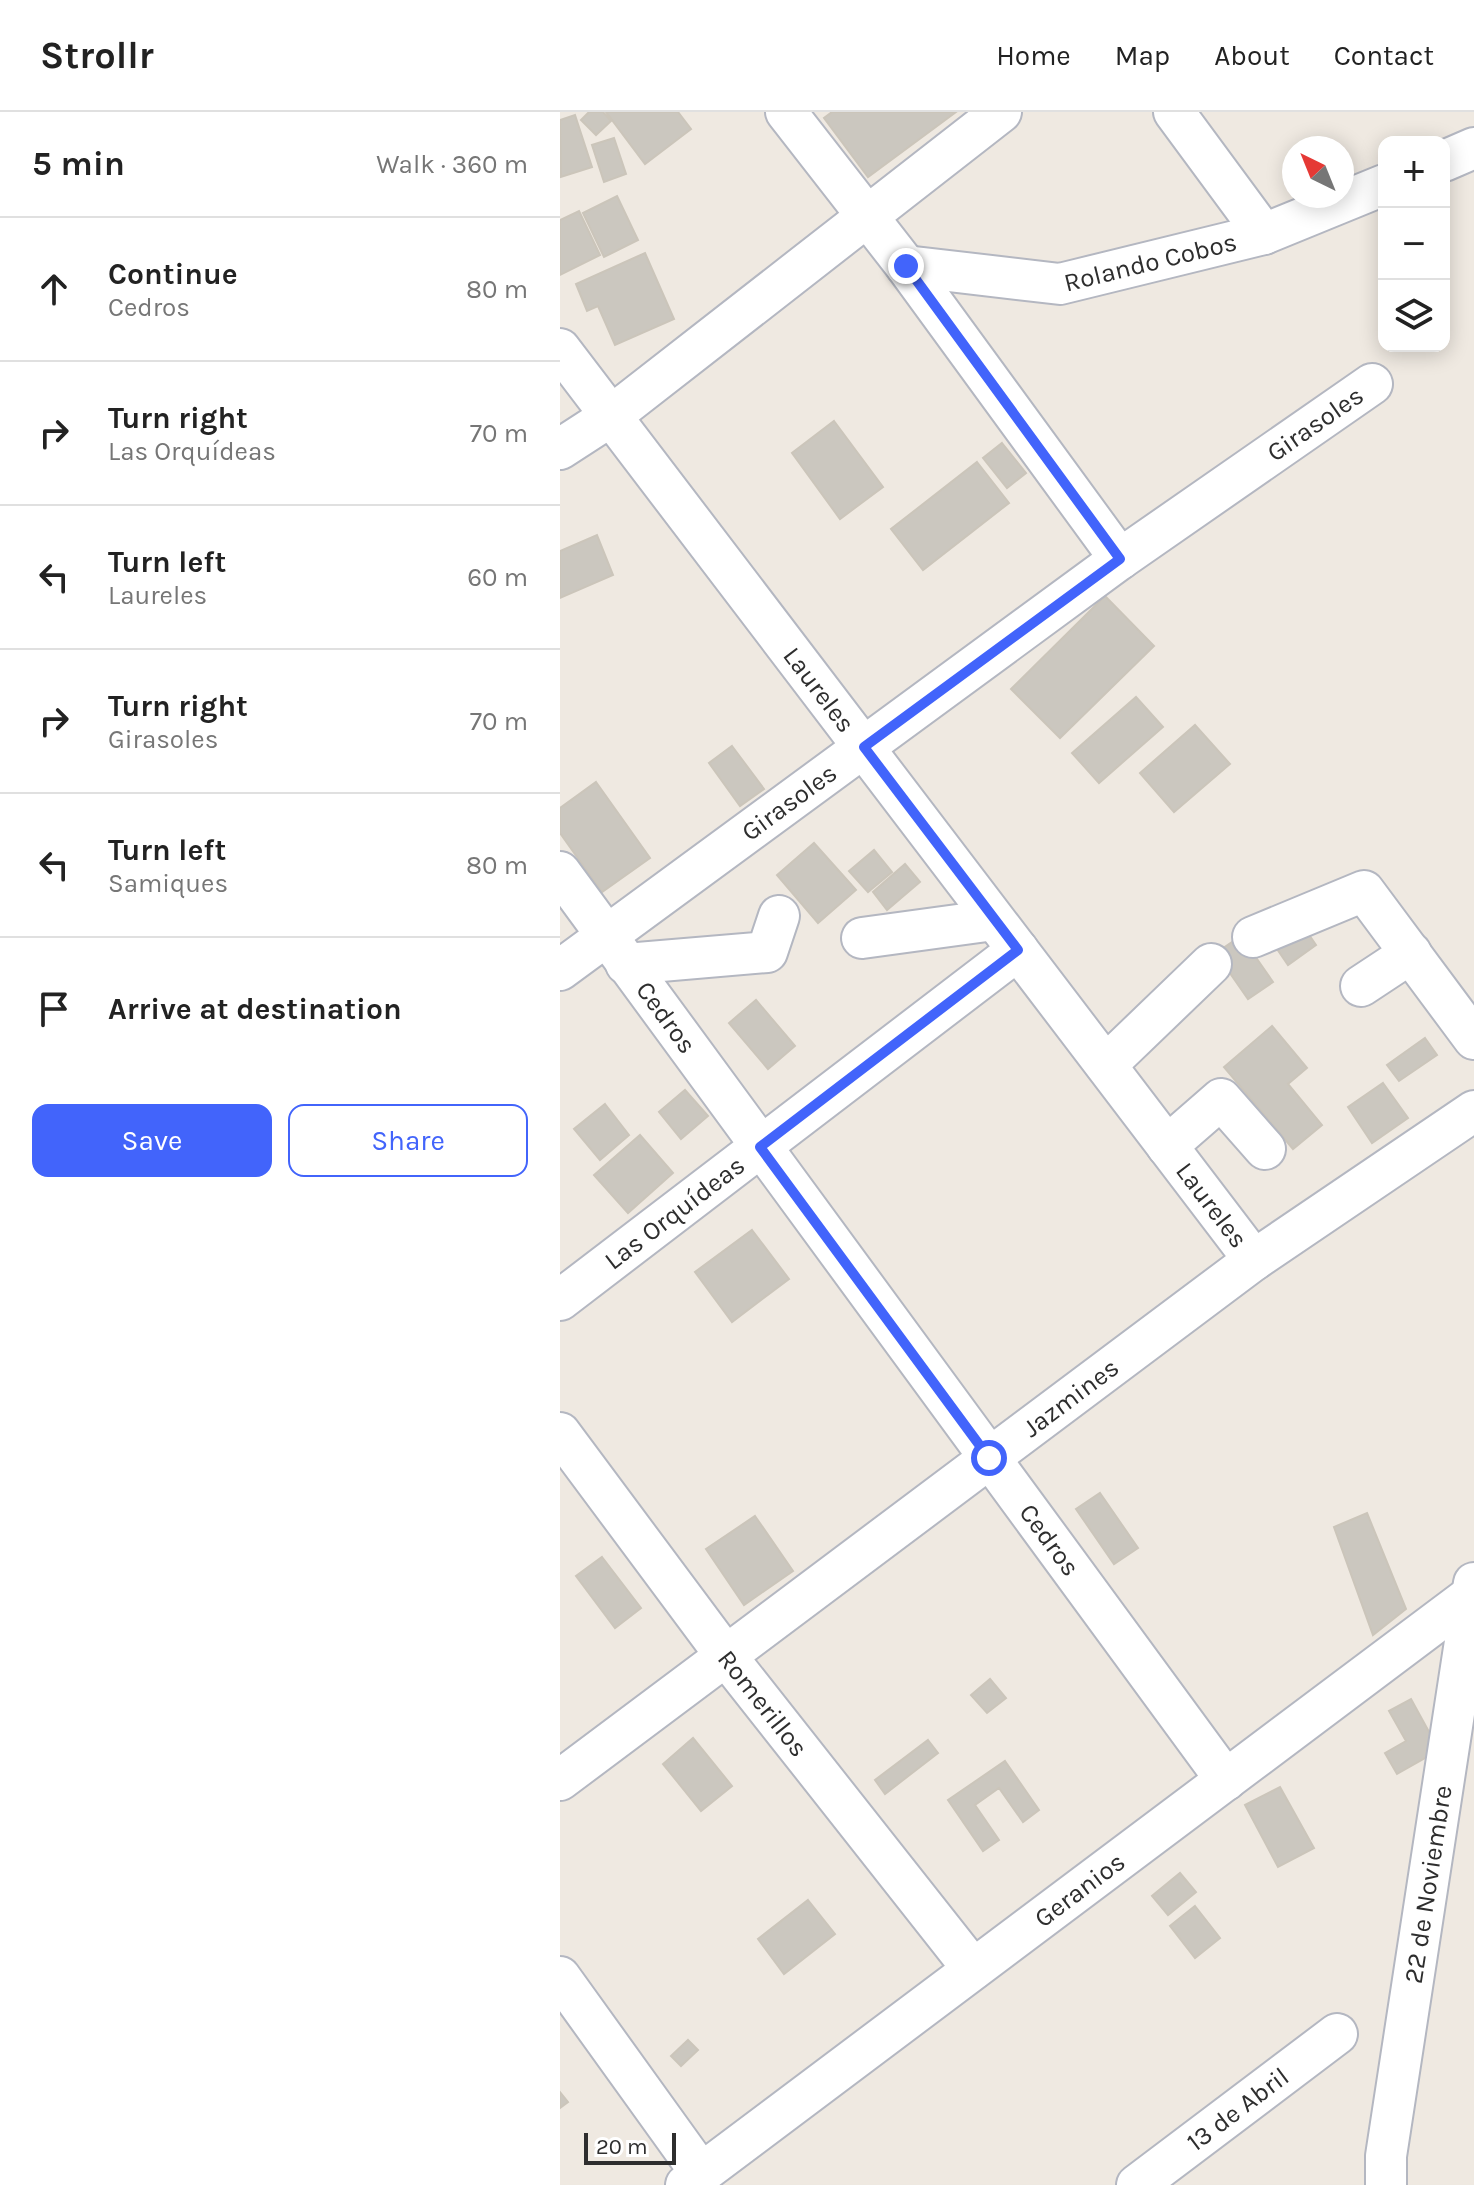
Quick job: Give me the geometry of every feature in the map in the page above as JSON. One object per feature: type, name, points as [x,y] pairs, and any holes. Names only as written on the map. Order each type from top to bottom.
[{"type":"street","points":[[786,112],[906,266],[1120,559]]},
{"type":"street","points":[[560,449],[611,416],[1001,112]]},
{"type":"street","points":[[1174,112],[1264,234]]},
{"type":"street","points":[[1450,158],[1474,148]]},
{"type":"street","name":"Rolando Cobos","points":[[906,266],[1060,284],[1264,234],[1378,187]]},
{"type":"street","name":"Laureles","points":[[560,349],[1254,1260]]},
{"type":"street","name":"Girasoles","points":[[560,970],[616,950],[864,747],[1120,559],[1372,384]]},
{"type":"street","name":"Cedros","points":[[560,872],[1226,1780]]},
{"type":"street","points":[[1253,937],[1364,891],[1474,1039]]},
{"type":"street","points":[[616,950],[767,952],[779,916]]},
{"type":"street","points":[[862,938],[994,920]]},
{"type":"street","name":"Las Orquídeas","points":[[560,1300],[1018,950]]},
{"type":"street","points":[[1361,986],[1411,953]]},
{"type":"street","points":[[1106,1065],[1211,964]]},
{"type":"street","points":[[1167,1146],[1221,1099],[1265,1149]]},
{"type":"street","name":"Jazmines","points":[[560,1780],[1254,1260],[1474,1111]]},
{"type":"street","name":"Romerillos","points":[[560,1433],[726,1656],[973,1969]]},
{"type":"street","name":"Geranios","points":[[694,2179],[1226,1780],[1473,1589]]},
{"type":"street","name":"22 de Noviembre","points":[[1386,2185],[1386,2156],[1473,1589]]},
{"type":"street","points":[[560,1977],[694,2179]]},
{"type":"street","name":"13 de Abril","points":[[1137,2185],[1337,2034]]},
{"type":"building","points":[[589,112],[603,112],[611,121],[596,135],[581,120]]},
{"type":"building","points":[[606,112],[678,112],[691,129],[645,164]]},
{"type":"building","points":[[832,112],[956,112],[868,177],[824,118]]},
{"type":"building","points":[[575,115],[592,167],[561,177],[560,120]]},
{"type":"building","points":[[614,138],[626,174],[604,182],[592,145]]},
{"type":"building","points":[[617,196],[638,240],[604,257],[583,213]]},
{"type":"building","points":[[579,211],[600,255],[560,275],[560,220]]},
{"type":"building","points":[[645,253],[674,319],[615,345],[598,306],[587,311],[576,284]]},
{"type":"building","points":[[834,421],[883,487],[840,519],[792,453]]},
{"type":"building","points":[[1002,443],[1026,473],[1007,488],[983,458]]},
{"type":"building","points":[[977,462],[1009,503],[923,570],[891,529]]},
{"type":"building","points":[[597,535],[613,575],[560,598],[560,551]]},
{"type":"building","points":[[1105,596],[1154,646],[1060,738],[1011,689]]},
{"type":"building","points":[[1136,697],[1163,727],[1099,783],[1072,753]]},
{"type":"building","points":[[1195,725],[1230,764],[1174,812],[1140,773]]},
{"type":"building","points":[[732,746],[764,789],[740,806],[709,763]]},
{"type":"building","points":[[596,782],[650,858],[602,892],[560,833],[560,808]]},
{"type":"building","points":[[814,843],[856,890],[818,923],[777,875]]},
{"type":"building","points":[[874,850],[892,872],[868,892],[849,871]]},
{"type":"building","points":[[905,864],[920,882],[887,910],[873,892]]},
{"type":"building","points":[[1303,926],[1316,945],[1288,965],[1275,946]]},
{"type":"building","points":[[1241,936],[1273,982],[1248,999],[1216,953]]},
{"type":"building","points":[[756,1000],[795,1046],[768,1069],[729,1023]]},
{"type":"building","points":[[1272,1026],[1307,1068],[1288,1084],[1322,1125],[1293,1149],[1224,1067]]},
{"type":"building","points":[[1425,1038],[1437,1055],[1399,1081],[1387,1065]]},
{"type":"building","points":[[1383,1083],[1408,1118],[1372,1143],[1348,1107]]},
{"type":"building","points":[[685,1090],[708,1116],[681,1139],[659,1112]]},
{"type":"building","points":[[605,1104],[629,1135],[600,1160],[574,1129]]},
{"type":"building","points":[[640,1135],[673,1173],[628,1213],[594,1175]]},
{"type":"building","points":[[752,1230],[789,1279],[732,1322],[695,1272]]},
{"type":"building","points":[[1100,1493],[1138,1548],[1114,1564],[1076,1509]]},
{"type":"building","points":[[1367,1513],[1406,1609],[1373,1635],[1334,1527]]},
{"type":"building","points":[[755,1516],[793,1571],[744,1605],[706,1549]]},
{"type":"building","points":[[602,1557],[641,1608],[615,1628],[576,1576]]},
{"type":"building","points":[[990,1679],[1006,1698],[987,1713],[971,1695]]},
{"type":"building","points":[[1411,1699],[1439,1750],[1397,1774],[1385,1753],[1406,1741],[1389,1711]]},
{"type":"building","points":[[693,1738],[732,1786],[701,1811],[663,1764]]},
{"type":"building","points":[[928,1740],[938,1753],[885,1794],[875,1780]]},
{"type":"building","points":[[1005,1761],[1039,1810],[1023,1822],[999,1788],[975,1805],[999,1840],[983,1851],[948,1800]]},
{"type":"building","points":[[1280,1787],[1314,1848],[1278,1867],[1245,1805]]},
{"type":"building","points":[[1180,1873],[1196,1892],[1168,1915],[1152,1896]]},
{"type":"building","points":[[808,1900],[835,1934],[784,1974],[758,1939]]},
{"type":"building","points":[[1195,1906],[1220,1938],[1195,1958],[1170,1926]]},
{"type":"building","points":[[688,2040],[698,2050],[681,2066],[671,2056]]},
{"type":"building","points":[[560,2092],[568,2102],[560,2108]]},
{"type":"route","points":[[906,266],[1120,559],[864,747],[1018,950],[760,1147],[989,1458]]}]
